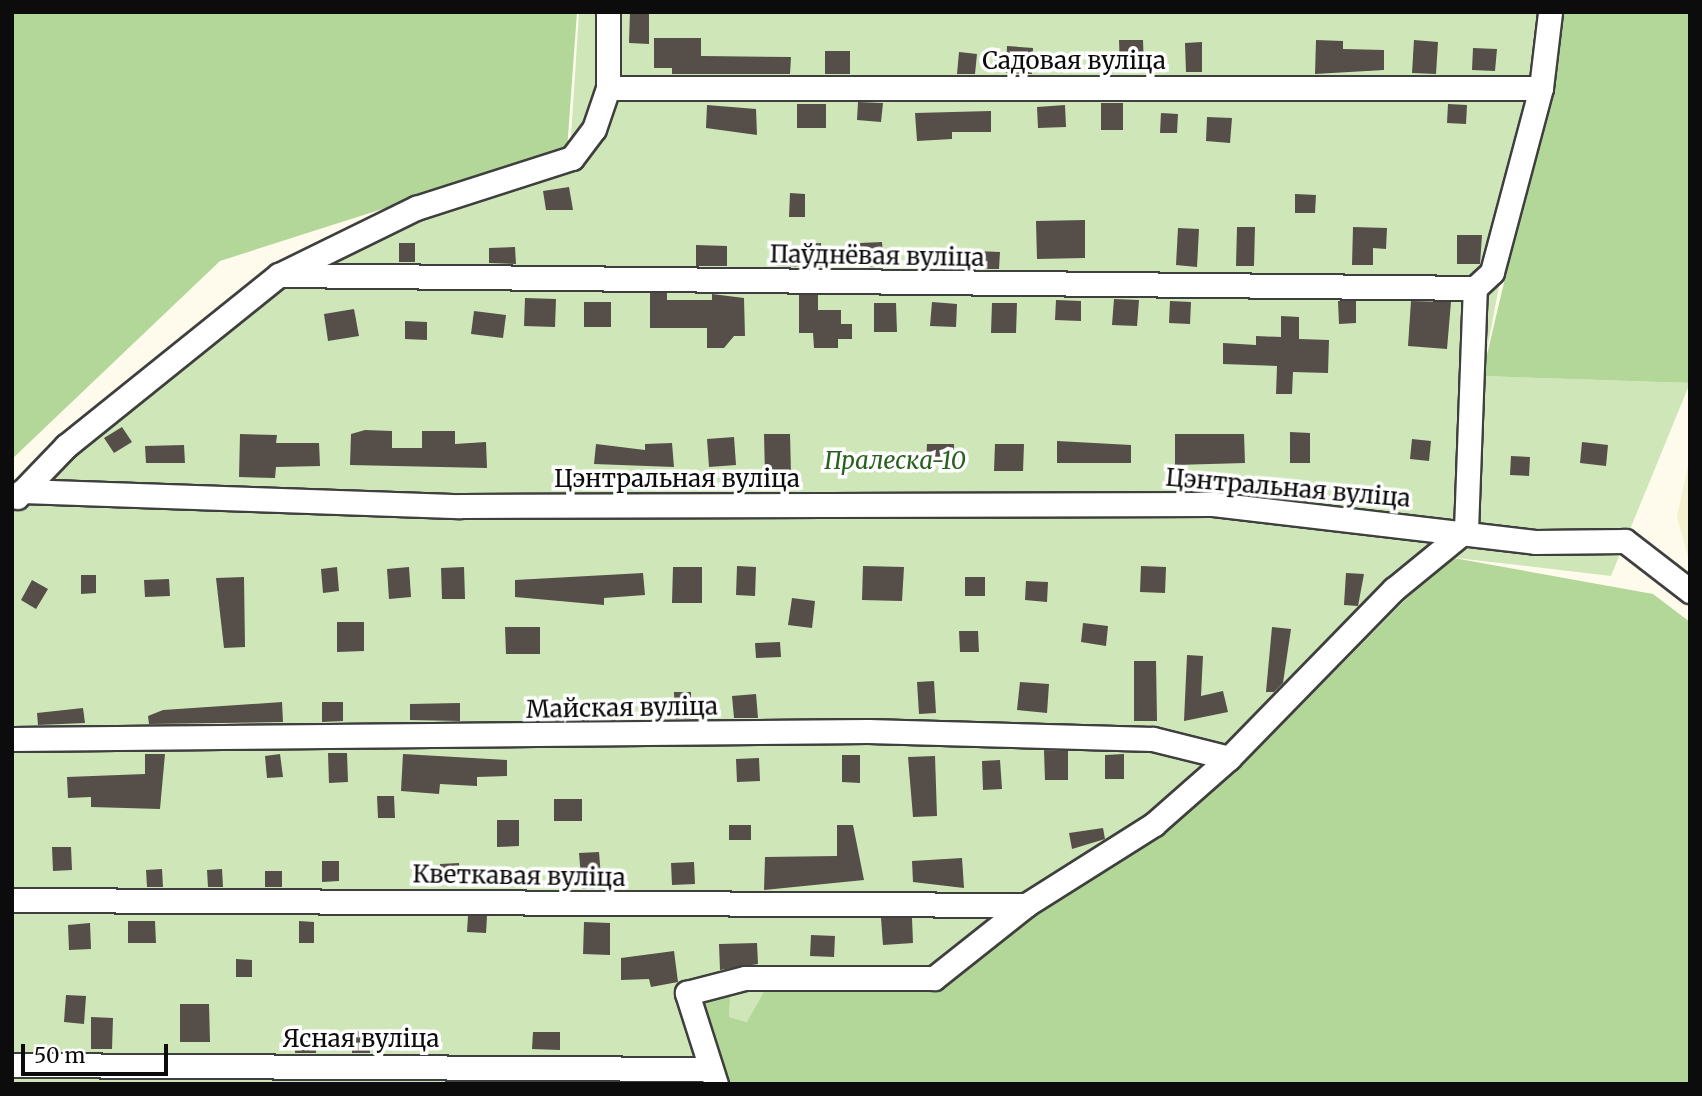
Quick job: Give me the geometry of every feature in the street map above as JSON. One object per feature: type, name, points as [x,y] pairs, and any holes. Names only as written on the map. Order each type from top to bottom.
[{"type":"street","points":[[17,497],[66,446],[279,275],[415,208],[572,158],[594,129],[608,88],[608,12]]},
{"type":"street","points":[[712,1076],[687,993],[745,978],[934,978],[1026,905],[1154,824],[1229,758],[1394,589],[1466,530],[1475,288],[1492,272],[1541,88],[1550,12]]},
{"type":"street","name":"Садовая вуліца","points":[[608,88],[1541,88]]},
{"type":"street","name":"Паўднёвая вуліца","points":[[279,275],[1475,288]]},
{"type":"street","name":"Цэнтральная вуліца","points":[[17,497],[460,506],[1213,503],[1466,530],[1535,542],[1625,541],[1690,591]]},
{"type":"street","name":"Майская вуліца","points":[[12,739],[868,731],[1153,739],[1229,758]]},
{"type":"street","name":"Кветкавая вуліца","points":[[12,900],[1026,905]]},
{"type":"street","name":"Ясная вуліца","points":[[12,1065],[712,1076]]},
{"type":"shaded area","points":[[1690,456],[1690,564],[1677,517]]},
{"type":"green space","points":[[12,12],[577,12],[567,150],[220,261],[12,459]]},
{"type":"green space","name":"Пралеска-10","points":[[579,12],[1551,12],[1482,376],[1690,383],[1611,576],[1448,557],[1243,764],[964,966],[747,1022],[729,1017],[731,988],[721,1084],[12,1084],[12,486],[269,272],[570,151]]},
{"type":"green space","points":[[1560,12],[1690,12],[1690,383],[1482,376],[1550,87]]},
{"type":"green space","points":[[1448,557],[1653,594],[1690,622],[1690,1084],[721,1084],[694,1002],[731,987],[729,1017],[747,1022],[768,985],[964,966],[1243,764]]},
{"type":"building","points":[[630,12],[649,12],[649,44],[629,43]]},
{"type":"building","points":[[654,38],[701,38],[701,56],[791,57],[790,74],[672,74],[672,68],[654,68]]},
{"type":"building","points":[[1119,40],[1143,40],[1144,70],[1120,70]]},
{"type":"building","points":[[1316,40],[1343,41],[1343,49],[1384,50],[1384,70],[1315,74]]},
{"type":"building","points":[[1414,40],[1438,42],[1436,74],[1412,73]]},
{"type":"building","points":[[1202,42],[1202,72],[1186,72],[1185,43]]},
{"type":"building","points":[[1007,46],[1033,48],[1032,74],[1006,73]]},
{"type":"building","points":[[1473,48],[1497,49],[1495,71],[1472,70]]},
{"type":"building","points":[[825,51],[850,51],[850,74],[825,74]]},
{"type":"building","points":[[959,52],[977,54],[975,74],[957,74]]},
{"type":"building","points":[[858,102],[883,103],[881,122],[857,120]]},
{"type":"building","points":[[1101,103],[1123,103],[1123,130],[1101,130]]},
{"type":"building","points":[[797,104],[826,104],[826,128],[797,128]]},
{"type":"building","points":[[1448,104],[1467,105],[1466,124],[1447,123]]},
{"type":"building","points":[[707,105],[756,109],[757,135],[706,128]]},
{"type":"building","points":[[1065,105],[1066,127],[1038,128],[1037,107]]},
{"type":"building","points":[[991,111],[991,132],[952,132],[952,139],[917,141],[915,113]]},
{"type":"building","points":[[1161,113],[1178,114],[1177,133],[1160,133]]},
{"type":"building","points":[[1207,117],[1232,118],[1230,143],[1206,141]]},
{"type":"building","points":[[569,187],[573,210],[546,210],[543,191]]},
{"type":"building","points":[[790,193],[805,194],[805,217],[789,217]]},
{"type":"building","points":[[1295,194],[1316,195],[1315,213],[1295,213]]},
{"type":"building","points":[[1085,220],[1085,258],[1037,259],[1036,221]]},
{"type":"building","points":[[1237,227],[1255,227],[1254,266],[1236,266]]},
{"type":"building","points":[[1353,227],[1387,228],[1386,249],[1373,248],[1373,265],[1352,265]]},
{"type":"building","points":[[1178,228],[1199,229],[1197,267],[1176,265]]},
{"type":"building","points":[[1457,235],[1482,235],[1480,264],[1457,264]]},
{"type":"building","points":[[882,242],[884,266],[862,267],[860,243]]},
{"type":"building","points":[[399,243],[415,243],[415,262],[399,262]]},
{"type":"building","points":[[821,243],[822,267],[777,266],[781,251],[803,258],[803,244]]},
{"type":"building","points":[[696,245],[727,246],[727,266],[696,266]]},
{"type":"building","points":[[515,247],[516,264],[489,263],[489,248]]},
{"type":"building","points":[[976,251],[1000,252],[999,269],[975,269]]},
{"type":"building","points":[[650,293],[667,293],[667,300],[712,300],[712,294],[744,298],[745,336],[734,336],[724,348],[707,348],[707,328],[650,328]]},
{"type":"building","points":[[799,295],[818,295],[818,310],[841,310],[841,324],[852,324],[852,339],[838,339],[838,348],[814,348],[813,333],[799,333]]},
{"type":"building","points":[[525,298],[556,299],[555,327],[524,326]]},
{"type":"building","points":[[1114,299],[1139,300],[1137,326],[1112,325]]},
{"type":"building","points":[[1056,300],[1081,301],[1081,321],[1055,320]]},
{"type":"building","points":[[1170,301],[1191,302],[1190,324],[1169,323]]},
{"type":"building","points":[[1338,301],[1356,301],[1356,323],[1339,324]]},
{"type":"building","points":[[1411,301],[1451,302],[1447,349],[1408,346]]},
{"type":"building","points":[[584,302],[611,302],[611,327],[584,327]]},
{"type":"building","points":[[932,302],[957,304],[956,327],[930,326]]},
{"type":"building","points":[[874,303],[896,303],[897,332],[874,332]]},
{"type":"building","points":[[992,303],[1017,303],[1016,333],[991,333]]},
{"type":"building","points":[[354,309],[359,336],[328,341],[324,314]]},
{"type":"building","points":[[474,311],[506,315],[503,338],[471,334]]},
{"type":"building","points":[[1281,316],[1299,317],[1299,339],[1329,340],[1328,373],[1293,372],[1292,394],[1276,394],[1277,366],[1223,364],[1223,343],[1256,345],[1256,336],[1281,337]]},
{"type":"building","points":[[405,321],[427,322],[427,340],[405,339]]},
{"type":"building","points":[[122,427],[132,442],[114,453],[104,438]]},
{"type":"building","points":[[365,430],[392,431],[392,448],[422,448],[422,431],[455,431],[455,444],[486,442],[487,468],[350,465],[351,434]]},
{"type":"building","points":[[1290,432],[1310,433],[1310,463],[1290,463]]},
{"type":"building","points":[[240,434],[277,435],[276,443],[319,443],[320,466],[276,467],[275,478],[239,477]]},
{"type":"building","points":[[764,434],[790,434],[791,474],[765,474]]},
{"type":"building","points":[[1175,434],[1244,434],[1245,463],[1175,465]]},
{"type":"building","points":[[734,437],[736,465],[709,467],[707,439]]},
{"type":"building","points":[[1412,439],[1431,441],[1429,461],[1410,459]]},
{"type":"building","points":[[1057,441],[1131,445],[1131,463],[1057,463]]},
{"type":"building","points":[[1582,442],[1608,445],[1606,466],[1580,463]]},
{"type":"building","points":[[672,443],[674,467],[594,464],[596,444],[645,450],[645,444]]},
{"type":"building","points":[[927,444],[954,444],[954,465],[926,464]]},
{"type":"building","points":[[995,444],[1024,444],[1023,471],[994,471]]},
{"type":"building","points":[[184,445],[185,463],[146,463],[145,446]]},
{"type":"building","points":[[1511,456],[1530,457],[1529,476],[1510,475]]},
{"type":"building","points":[[737,566],[756,567],[755,596],[736,595]]},
{"type":"building","points":[[863,566],[904,567],[902,601],[862,600]]},
{"type":"building","points":[[1141,566],[1166,567],[1165,593],[1140,592]]},
{"type":"building","points":[[337,567],[339,591],[323,593],[321,569]]},
{"type":"building","points":[[409,567],[411,597],[389,599],[387,569]]},
{"type":"building","points":[[464,567],[465,599],[442,599],[441,568]]},
{"type":"building","points":[[673,567],[702,567],[702,603],[672,603]]},
{"type":"building","points":[[643,573],[645,595],[604,598],[604,605],[515,597],[515,580]]},
{"type":"building","points":[[1346,573],[1364,574],[1358,606],[1344,605]]},
{"type":"building","points":[[81,575],[96,575],[96,593],[81,594]]},
{"type":"building","points":[[244,577],[245,647],[224,648],[216,578]]},
{"type":"building","points":[[965,577],[985,577],[985,596],[965,596]]},
{"type":"building","points":[[169,579],[170,596],[145,597],[144,580]]},
{"type":"building","points":[[32,580],[48,589],[36,609],[21,600]]},
{"type":"building","points":[[1026,581],[1048,582],[1047,602],[1025,600]]},
{"type":"building","points":[[792,598],[815,601],[812,628],[788,625]]},
{"type":"building","points":[[337,622],[364,622],[364,651],[337,652]]},
{"type":"building","points":[[1083,623],[1108,626],[1106,646],[1081,642]]},
{"type":"building","points":[[505,627],[540,627],[540,654],[506,654]]},
{"type":"building","points":[[1272,627],[1291,629],[1283,683],[1274,692],[1266,692]]},
{"type":"building","points":[[959,631],[978,631],[979,652],[960,652]]},
{"type":"building","points":[[780,642],[781,657],[756,658],[755,643]]},
{"type":"building","points":[[1187,655],[1203,656],[1201,696],[1223,691],[1228,712],[1184,721]]},
{"type":"building","points":[[1134,661],[1156,661],[1157,721],[1134,721]]},
{"type":"building","points":[[934,681],[936,713],[919,714],[917,682]]},
{"type":"building","points":[[1020,682],[1049,684],[1047,713],[1017,710]]},
{"type":"building","points":[[674,692],[691,692],[691,719],[675,719]]},
{"type":"building","points":[[756,694],[758,718],[734,718],[732,696]]},
{"type":"building","points":[[282,702],[283,722],[149,724],[148,716],[163,710]]},
{"type":"building","points":[[322,702],[343,702],[343,721],[322,722]]},
{"type":"building","points":[[460,703],[460,721],[410,720],[410,704]]},
{"type":"building","points":[[83,708],[85,723],[38,725],[37,713]]},
{"type":"building","points":[[1044,750],[1068,751],[1068,780],[1045,780]]},
{"type":"building","points":[[328,753],[347,753],[348,782],[329,783]]},
{"type":"building","points":[[145,754],[165,754],[160,809],[91,807],[91,797],[68,798],[67,777],[145,774]]},
{"type":"building","points":[[280,754],[283,777],[267,778],[265,756]]},
{"type":"building","points":[[403,754],[507,760],[507,776],[477,777],[477,786],[440,784],[439,794],[401,791]]},
{"type":"building","points":[[1124,754],[1124,779],[1105,779],[1105,755]]},
{"type":"building","points":[[842,755],[860,755],[860,783],[842,782]]},
{"type":"building","points":[[935,756],[937,816],[913,817],[908,757]]},
{"type":"building","points":[[759,758],[760,781],[737,782],[736,759]]},
{"type":"building","points":[[1000,760],[1002,789],[983,790],[982,761]]},
{"type":"building","points":[[377,796],[394,796],[395,818],[378,818]]},
{"type":"building","points":[[554,799],[582,799],[582,821],[554,821]]},
{"type":"building","points":[[497,820],[519,820],[519,846],[497,847]]},
{"type":"building","points":[[729,825],[751,825],[751,840],[729,840]]},
{"type":"building","points":[[837,825],[853,825],[864,880],[764,890],[765,857],[837,856]]},
{"type":"building","points":[[1103,828],[1105,839],[1072,849],[1069,833]]},
{"type":"building","points":[[52,847],[71,847],[72,870],[53,871]]},
{"type":"building","points":[[599,852],[602,889],[582,889],[579,853]]},
{"type":"building","points":[[962,858],[964,888],[913,882],[912,861]]},
{"type":"building","points":[[322,861],[339,861],[339,881],[322,882]]},
{"type":"building","points":[[694,862],[695,884],[672,885],[671,863]]},
{"type":"building","points":[[459,863],[460,883],[441,884],[440,864]]},
{"type":"building","points":[[162,869],[163,887],[147,887],[146,870]]},
{"type":"building","points":[[222,869],[223,887],[208,887],[207,870]]},
{"type":"building","points":[[265,871],[282,871],[282,887],[265,887]]},
{"type":"building","points":[[468,916],[487,916],[486,933],[467,932]]},
{"type":"building","points":[[881,918],[912,918],[913,943],[883,945]]},
{"type":"building","points":[[128,921],[155,921],[156,943],[128,943]]},
{"type":"building","points":[[299,921],[314,922],[314,943],[299,943]]},
{"type":"building","points":[[584,922],[610,923],[610,955],[583,954]]},
{"type":"building","points":[[90,923],[91,949],[69,950],[68,925]]},
{"type":"building","points":[[811,935],[835,936],[834,957],[810,956]]},
{"type":"building","points":[[757,943],[758,964],[720,970],[719,944]]},
{"type":"building","points":[[674,951],[678,982],[651,987],[649,979],[621,980],[621,958]]},
{"type":"building","points":[[236,959],[252,960],[252,977],[236,977]]},
{"type":"building","points":[[66,995],[86,996],[84,1024],[64,1022]]},
{"type":"building","points":[[180,1004],[209,1004],[210,1042],[180,1042]]},
{"type":"building","points":[[91,1017],[113,1018],[112,1049],[91,1049]]},
{"type":"building","points":[[296,1031],[317,1031],[316,1053],[295,1053]]},
{"type":"building","points":[[352,1031],[370,1031],[370,1053],[352,1053]]},
{"type":"building","points":[[533,1032],[560,1032],[560,1050],[532,1049]]}]
